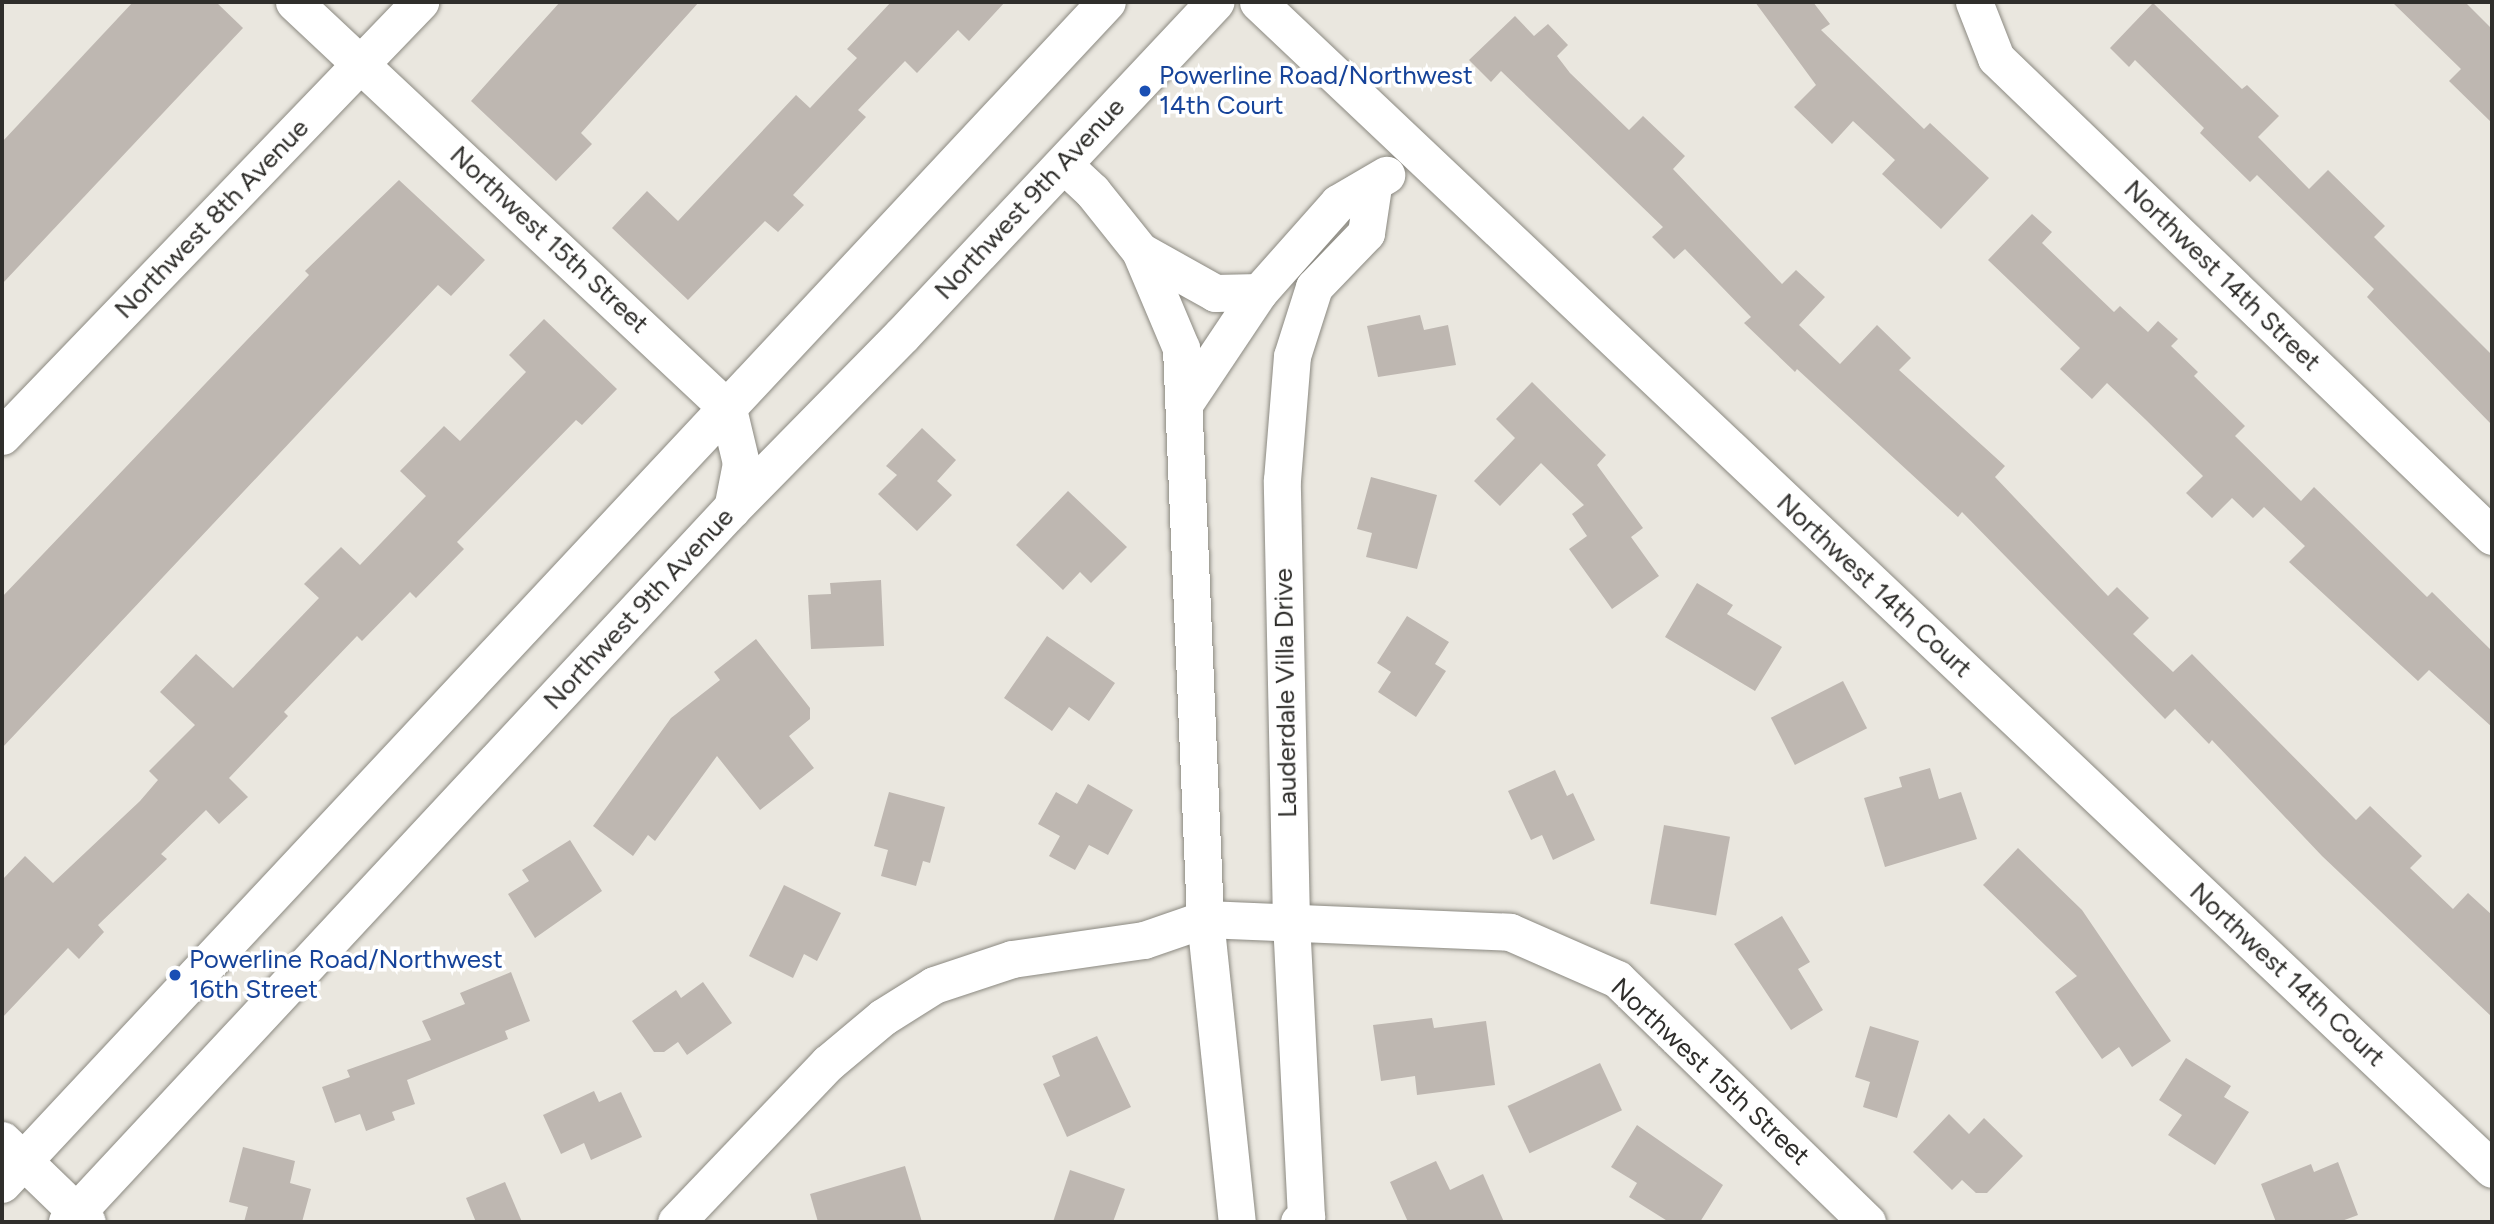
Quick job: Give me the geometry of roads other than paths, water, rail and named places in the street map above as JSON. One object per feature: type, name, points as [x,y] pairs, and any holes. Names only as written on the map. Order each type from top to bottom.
[{"type":"main road","points":[[9,1161],[728,409],[1107,2]]},
{"type":"main road","name":"Northwest 9th Avenue","points":[[77,1219],[732,509],[1216,2]]},
{"type":"street","name":"Northwest 15th Street","points":[[294,2],[728,409]]},
{"type":"street","name":"Northwest 8th Avenue","points":[[2,436],[420,2]]},
{"type":"street","name":"Northwest 14th Court","points":[[1258,2],[1413,152],[2492,1169]]},
{"type":"street","name":"Northwest 14th Street","points":[[1974,2],[1996,58],[2492,536]]},
{"type":"street","points":[[1186,401],[1259,292],[1338,203],[1373,186],[1413,152]]},
{"type":"street","points":[[1063,164],[1092,191],[1140,251],[1181,348],[1186,401],[1205,919],[1237,1222]]},
{"type":"street","name":"Lauderdale Villa Drive","points":[[1299,1222],[1306,1217],[1291,922],[1282,480],[1292,356],[1314,287],[1366,233],[1373,186]]},
{"type":"street","points":[[1140,251],[1215,293],[1259,292]]},
{"type":"street","points":[[728,409],[741,463],[732,509]]},
{"type":"street","name":"Northwest 15th Street","points":[[1205,919],[1510,932],[1617,979],[1867,1222]]},
{"type":"street","points":[[676,1222],[828,1063],[883,1017],[934,985],[1012,958],[1144,940],[1205,919]]},
{"type":"street","points":[[9,1161],[77,1219]]},
{"type":"place","name":"Powerline Road/Northwest 14th Court","points":[[1145,91]]},
{"type":"place","name":"Powerline Road/Northwest 16th Street","points":[[175,975]]}]
